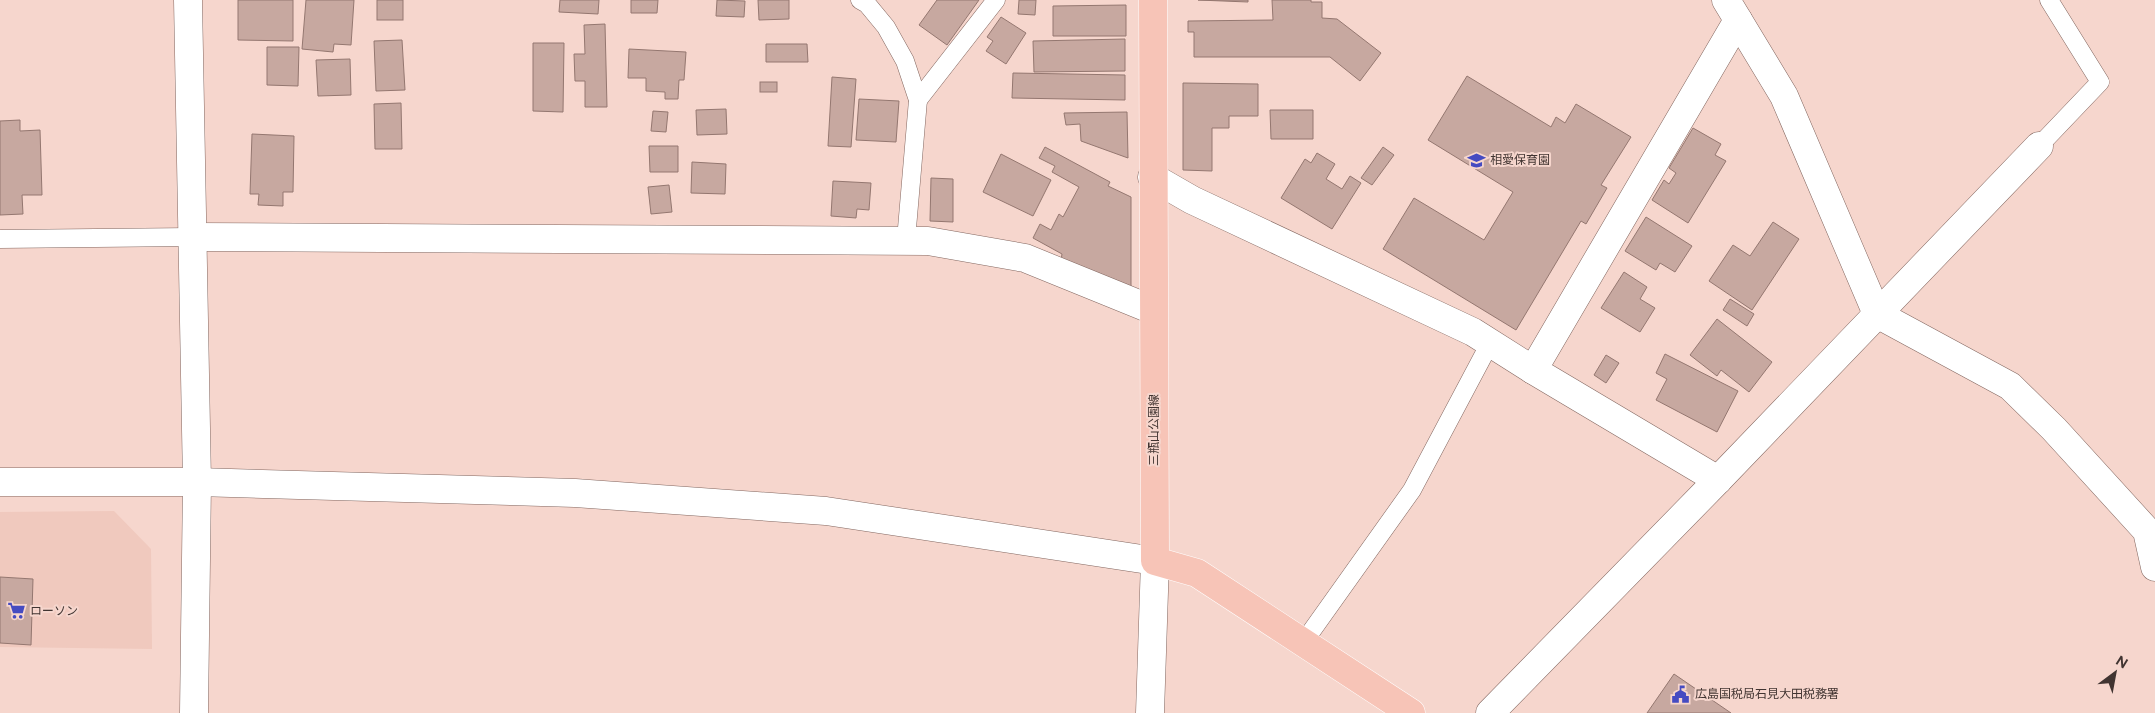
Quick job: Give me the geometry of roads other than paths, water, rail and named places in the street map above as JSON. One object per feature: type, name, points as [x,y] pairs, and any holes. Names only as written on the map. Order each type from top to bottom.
[{"type":"main road","name":"三瓶山公園線","points":[[1152,0],[1155,561]]},
{"type":"main road","points":[[1155,561],[1197,573],[1411,713]]},
{"type":"street","points":[[188,0],[197,482],[194,713]]},
{"type":"street","points":[[1533,370],[1732,10],[1784,96],[1877,314],[2010,386],[2054,429],[2148,531],[2155,568]]},
{"type":"street","points":[[1490,713],[1718,480],[2039,146]]},
{"type":"street","points":[[1152,177],[1192,200],[1473,332],[1533,370],[1718,480]]},
{"type":"street","points":[[191,237],[928,240],[1025,258],[1153,310]]},
{"type":"street","points":[[0,482],[197,482],[575,493],[826,510],[1155,561],[1150,713]]},
{"type":"lane","points":[[860,0],[867,4],[886,27],[905,61],[918,100],[906,240]]},
{"type":"lane","points":[[918,100],[996,0]]},
{"type":"lane","points":[[2039,146],[2100,82],[2049,0]]},
{"type":"lane","points":[[0,239],[191,237]]},
{"type":"lane","points":[[1303,643],[1412,490],[1490,343]]},
{"type":"place","name":"相愛保育園","points":[[1476,160]]},
{"type":"place","name":"ローソン","points":[[16,611]]},
{"type":"place","name":"広島国税局石見大田税務署","points":[[1681,694]]}]
